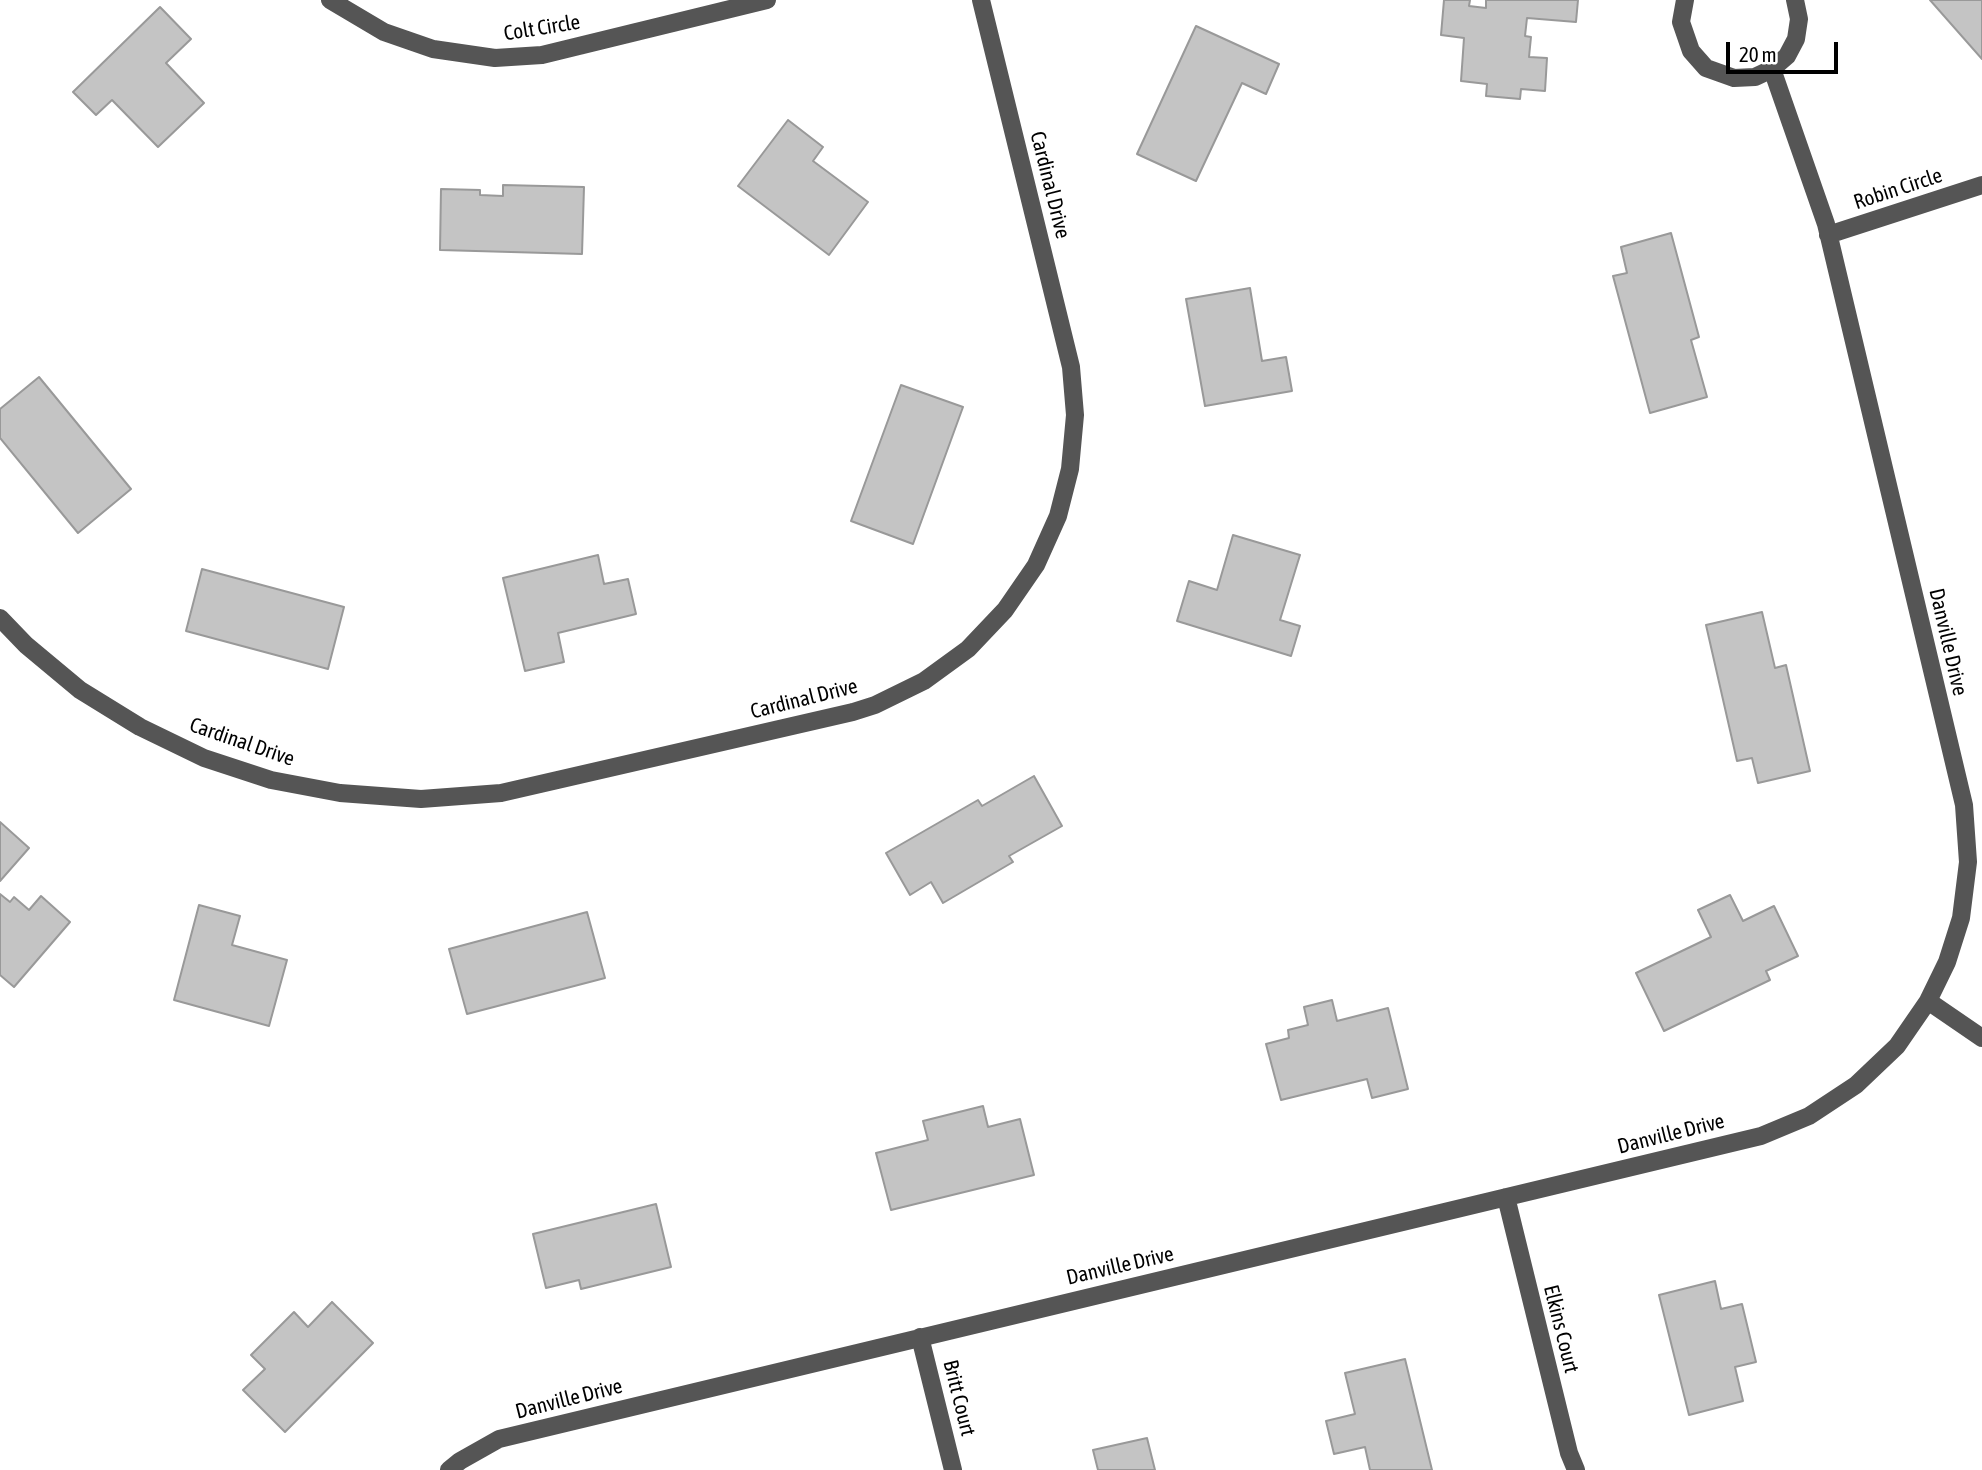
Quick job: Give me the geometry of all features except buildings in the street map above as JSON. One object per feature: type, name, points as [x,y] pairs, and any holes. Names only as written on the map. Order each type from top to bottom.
[{"type":"street","name":"Colt Circle","points":[[330,0],[384,32],[433,49],[495,58],[542,55],[767,0]]},
{"type":"street","name":"Cardinal Drive","points":[[0,618],[26,645],[80,690],[140,727],[204,758],[271,780],[340,793],[421,799],[501,793],[853,712],[875,705],[924,681],[968,649],[996,620],[1036,565],[1058,516],[1070,469],[1075,415],[1071,367],[981,0]]},
{"type":"street","points":[[1685,0],[1681,22],[1690,51],[1706,68],[1734,78],[1755,76],[1772,69],[1787,56],[1796,39],[1800,19],[1796,0]]},
{"type":"street","name":"Danville Drive","points":[[449,1470],[499,1439],[1761,1136],[1809,1116],[1856,1085],[1897,1046],[1928,1001],[1947,962],[1961,918],[1968,862],[1964,805],[1828,235],[1772,69]]},
{"type":"street","name":"Robin Circle","points":[[1828,235],[1982,185]]},
{"type":"street","points":[[1928,1001],[1982,1038]]},
{"type":"street","name":"Elkins Court","points":[[1506,1198],[1569,1453],[1576,1470]]},
{"type":"street","name":"Britt Court","points":[[920,1337],[953,1470]]}]
